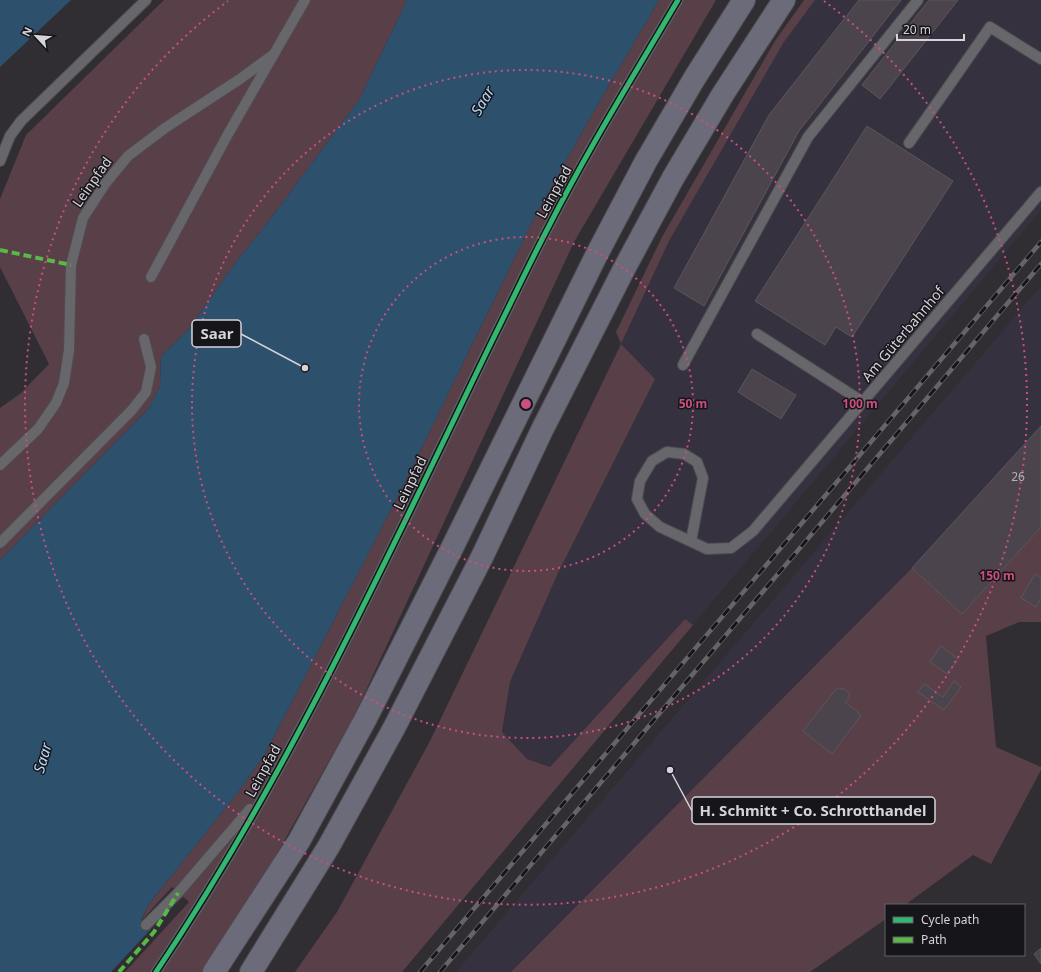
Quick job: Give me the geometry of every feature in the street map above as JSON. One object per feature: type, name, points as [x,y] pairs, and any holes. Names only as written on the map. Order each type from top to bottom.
[{"type":"highway","points":[[214,972],[299,840],[365,720],[454,544],[597,254],[650,154],[694,79],[744,0]]},
{"type":"highway","points":[[251,972],[329,846],[394,728],[484,555],[542,430],[624,269],[673,178],[723,94],[784,0]]},
{"type":"lane","points":[[0,161],[10,136],[21,121],[146,0]]},
{"type":"lane","name":"Leinpfad","points":[[0,465],[38,429],[56,403],[64,383],[69,350],[71,265],[84,218],[105,184],[128,156],[165,128],[240,79],[274,54],[305,0]]},
{"type":"lane","name":"Leinpfad","points":[[156,972],[179,938],[268,788],[328,676],[549,225],[678,0]]},
{"type":"lane","points":[[683,365],[808,138],[918,0]]},
{"type":"lane","points":[[909,142],[990,27],[1041,59]]},
{"type":"lane","points":[[151,277],[228,134],[274,54]]},
{"type":"lane","name":"Am Güterbahnhof","points":[[691,541],[703,478],[697,462],[684,454],[667,452],[652,461],[640,481],[638,498],[645,514],[660,527],[707,549],[731,548],[753,531],[1041,192]]},
{"type":"lane","points":[[757,334],[863,402]]},
{"type":"lane","points":[[0,544],[132,410],[146,392],[151,367],[144,339]]},
{"type":"lane","points":[[146,925],[178,893],[268,788]]},
{"type":"shaded area","points":[[164,0],[407,0],[359,100],[271,218],[230,270],[189,329],[161,356],[160,386],[149,408],[0,560],[0,408],[21,393],[49,364],[0,267],[0,199],[26,135]]},
{"type":"shaded area","points":[[659,0],[716,0],[574,242],[354,716],[232,934],[204,972],[125,972],[189,902],[172,887],[141,921],[149,904],[239,791],[265,754],[401,490],[534,218]]},
{"type":"shaded area","points":[[804,0],[815,0],[784,42],[669,241],[621,344],[616,332],[662,237],[775,41]]},
{"type":"shaded area","points":[[815,0],[1041,0],[1041,210],[693,625],[685,619],[550,767],[527,759],[502,732],[510,682],[558,573],[655,379],[621,344],[669,241],[784,42]]},
{"type":"shaded area","points":[[1041,286],[1041,527],[962,614],[912,568],[511,972],[456,972]]},
{"type":"shaded area","points":[[621,344],[655,379],[558,573],[510,682],[502,732],[527,759],[550,767],[685,619],[693,625],[402,972],[295,972],[337,912],[430,741]]},
{"type":"shaded area","points":[[1041,527],[1041,622],[1019,622],[986,636],[996,747],[1041,767],[1041,770],[991,864],[973,855],[906,904],[885,904],[885,920],[810,972],[511,972],[912,568],[962,614]]},
{"type":"water","points":[[0,0],[71,0],[0,67]]},
{"type":"water","points":[[407,0],[659,0],[534,218],[401,490],[265,754],[239,791],[149,904],[141,920],[151,929],[111,972],[0,972],[0,560],[149,408],[160,386],[161,356],[189,329],[230,270],[271,218],[359,100]]},
{"type":"building","points":[[859,0],[901,0],[799,131],[704,306],[674,288],[769,115]]},
{"type":"building","points":[[929,0],[958,0],[880,99],[862,85]]},
{"type":"building","points":[[867,126],[953,181],[852,337],[836,327],[825,345],[755,301]]},
{"type":"building","points":[[752,369],[796,395],[781,419],[738,392]]},
{"type":"building","points":[[1041,426],[1041,527],[962,614],[912,568]]},
{"type":"building","points":[[1035,574],[1041,578],[1041,598],[1036,607],[1021,598]]},
{"type":"building","points":[[941,646],[958,659],[947,674],[930,662]]},
{"type":"building","points":[[954,681],[961,687],[944,710],[918,692],[924,684],[943,697]]},
{"type":"building","points":[[837,688],[844,689],[849,693],[849,698],[845,702],[861,715],[832,754],[803,731]]},
{"type":"building","points":[[1041,948],[1041,964],[1034,954]]},
{"type":"railway","points":[[420,972],[1041,242]]},
{"type":"railway","points":[[440,972],[1041,264]]},
{"type":"marked path","points":[[0,250],[71,265]]},
{"type":"marked path","points":[[119,972],[154,932],[178,893]]},
{"type":"cycle path","points":[[156,972],[204,897],[250,820],[293,742],[375,582],[564,197],[595,140],[678,0]]},
{"type":"place","name":"Saar","points":[[305,368]]},
{"type":"place","name":"H. Schmitt + Co. Schrotthandel","points":[[670,770]]}]
